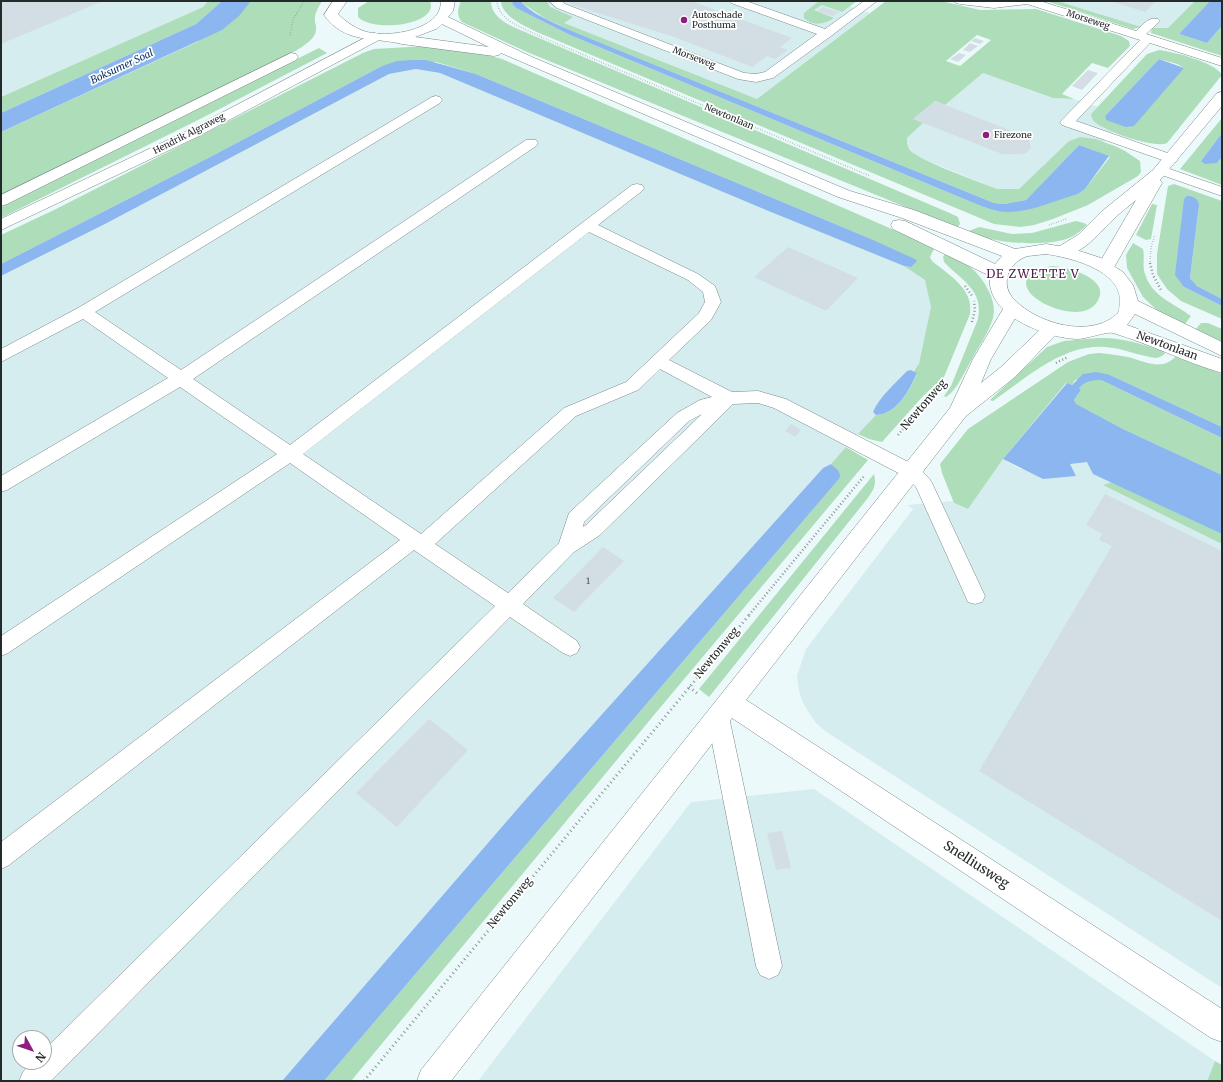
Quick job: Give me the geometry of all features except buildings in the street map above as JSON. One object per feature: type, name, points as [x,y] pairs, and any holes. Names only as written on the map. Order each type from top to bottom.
[{"type":"street","points":[[340,1],[331,15],[339,24],[352,31],[374,38],[393,38],[488,50],[527,60]]},
{"type":"street","points":[[393,38],[432,26],[442,19],[447,11],[448,1]]},
{"type":"street","points":[[442,19],[527,60],[844,194],[908,214],[1015,255]]},
{"type":"street","name":"Hendrik Algraweg","points":[[1,225],[192,134],[374,38]]},
{"type":"street","points":[[1,201],[291,57]]},
{"type":"street","points":[[1106,267],[1164,167],[1222,96]]},
{"type":"street","points":[[1064,251],[1084,239],[1107,216],[1164,167]]},
{"type":"street","points":[[844,194],[898,225],[998,273]]},
{"type":"street","points":[[1046,249],[1064,251],[1086,257],[1106,267],[1119,278],[1128,291],[1129,304],[1124,316],[1112,326],[1095,331],[1074,332],[1052,329],[1030,320],[1012,308],[1002,296],[997,284],[998,273],[1004,263],[1015,255],[1029,251],[1046,249]]},
{"type":"street","name":"Newtonlaan","points":[[1129,304],[1222,350]]},
{"type":"street","points":[[432,1081],[959,411],[982,359],[1012,308]]},
{"type":"street","name":"Newtonlaan","points":[[1112,326],[1222,366]]},
{"type":"street","points":[[959,411],[1008,372],[1052,329]]},
{"type":"street","name":"Snelliusweg","points":[[724,710],[1222,1027]]},
{"type":"lane","name":"Morseweg","points":[[555,1],[561,6],[742,76],[756,78],[769,75],[871,1]]},
{"type":"lane","points":[[735,1],[827,34]]},
{"type":"lane","points":[[960,1],[988,4],[1007,4],[1028,1]]},
{"type":"lane","name":"Morseweg","points":[[1028,1],[1222,62]]},
{"type":"lane","points":[[1154,21],[1143,38],[1067,122],[1222,192]]},
{"type":"lane","points":[[1,356],[84,312],[436,100]]},
{"type":"lane","points":[[1,485],[180,379],[530,143]]},
{"type":"lane","points":[[1,647],[290,454],[637,188]]},
{"type":"lane","points":[[1,857],[418,543],[570,412],[632,386],[706,316],[713,302],[710,290],[693,277],[588,226]]},
{"type":"lane","points":[[84,312],[570,648]]},
{"type":"lane","points":[[658,361],[729,398],[758,397],[780,404],[912,472],[922,483],[975,596]]},
{"type":"lane","points":[[32,1081],[567,547],[593,530],[729,398]]},
{"type":"lane","points":[[724,710],[769,966]]},
{"type":"path","points":[[291,57],[290,35],[293,20],[304,1]]},
{"type":"path","name":"Newtonlaan","points":[[496,1],[498,11],[506,18],[539,36],[872,177]]},
{"type":"path","points":[[1152,246],[1150,258],[1152,276],[1164,293]]},
{"type":"path","points":[[962,282],[969,290],[975,303],[975,310],[970,326]]},
{"type":"path","points":[[1055,364],[1074,355]]},
{"type":"path","name":"Newtonweg","points":[[364,1081],[880,456],[921,408],[934,396]]},
{"type":"shaded area","points":[[1,1],[208,1],[203,7],[1,97]]},
{"type":"shaded area","points":[[523,1],[847,1],[843,4],[870,13],[751,104],[579,34]]},
{"type":"shaded area","points":[[1055,1],[1210,1],[1175,38]]},
{"type":"shaded area","points":[[416,69],[440,73],[766,210],[904,266],[910,267],[940,286],[919,364],[914,371],[911,370],[873,412],[876,415],[831,464],[823,468],[526,799],[282,1081],[1,1081],[1,276],[105,224],[389,74]]},
{"type":"shaded area","points":[[983,73],[1053,98],[1074,99],[1098,107],[1091,114],[1103,128],[1113,132],[1103,142],[1080,137],[1069,141],[1019,189],[997,189],[914,154],[908,146],[907,138],[923,123],[913,119],[935,101],[945,105]]},
{"type":"shaded area","points":[[1222,438],[1222,988],[825,731],[815,722],[803,703],[799,691],[797,676],[806,649],[913,509],[907,505],[953,501],[954,503],[968,509],[1003,459],[1020,469]]},
{"type":"shaded area","points":[[814,789],[1215,1061],[1207,1081],[478,1081],[691,802]]},
{"type":"green space","points":[[208,1],[222,1],[196,24],[1,113],[1,97],[203,7]]},
{"type":"green space","points":[[251,1],[322,1],[315,16],[315,34],[305,45],[257,71],[1,196],[1,132],[197,42]]},
{"type":"green space","points":[[369,1],[430,1],[430,9],[425,16],[416,21],[403,24],[377,25],[366,22],[358,17],[358,8]]},
{"type":"green space","points":[[461,1],[491,1],[495,14],[500,19],[512,26],[952,214],[958,217],[960,224],[957,228],[527,52],[462,22],[458,12]]},
{"type":"green space","points":[[501,1],[513,1],[512,4],[516,8],[570,35],[964,199],[997,211],[1078,194],[1085,189],[1110,157],[1079,145],[1026,200],[1004,204],[994,203],[579,34],[546,19],[522,3],[523,1],[547,1],[550,7],[573,17],[564,23],[757,99],[886,1],[941,1],[980,10],[1036,9],[1121,36],[1129,41],[1130,46],[1108,68],[1092,63],[1062,94],[1074,99],[1053,98],[983,73],[945,105],[935,101],[914,119],[923,123],[907,138],[907,144],[910,150],[925,160],[997,189],[1019,189],[1069,141],[1080,137],[1096,139],[1125,151],[1140,161],[1141,172],[1138,176],[1088,205],[1053,219],[1034,225],[1021,227],[994,224],[536,31],[516,21],[508,15],[503,8]],"holes":[[[977,35],[991,40],[960,66],[946,61]]]},
{"type":"green space","points":[[819,1],[857,1],[842,12],[822,5],[814,10],[834,18],[819,24],[811,23],[804,18],[804,13]]},
{"type":"green space","points":[[1046,1],[1057,1],[1141,27],[1133,29]]},
{"type":"green space","points":[[1195,1],[1210,1],[1179,34],[1207,43],[1222,26],[1222,56],[1151,33],[1152,28],[1168,28]]},
{"type":"green space","points":[[427,46],[483,54],[502,59],[933,247],[934,249],[930,257],[932,261],[959,283],[968,297],[970,305],[970,314],[944,377],[924,395],[882,442],[869,439],[858,434],[876,415],[890,411],[896,406],[906,394],[917,374],[914,371],[919,364],[931,307],[925,280],[904,266],[911,267],[864,236],[476,74],[436,62],[382,66],[212,156],[1,264],[1,235],[56,209],[363,53],[374,49]]},
{"type":"green space","points":[[319,48],[327,53],[206,116],[1,218],[1,207]]},
{"type":"green space","points":[[1159,50],[1184,55],[1211,66],[1218,70],[1222,75],[1167,143],[1152,143],[1117,134],[1098,124],[1091,115],[1147,54]],"holes":[[[1159,59],[1177,64],[1184,68],[1106,120],[1105,116]]]},
{"type":"green space","points":[[1222,118],[1222,133],[1201,161],[1217,163],[1222,157],[1222,185],[1180,169]]},
{"type":"green space","points":[[1174,184],[1222,201],[1222,299],[1197,286],[1190,278],[1199,205],[1184,287],[1222,306],[1222,319],[1181,301],[1167,289],[1157,274],[1157,254],[1168,186]]},
{"type":"green space","points":[[1152,204],[1157,205],[1151,239],[1146,240],[1136,235]]},
{"type":"green space","points":[[1076,221],[1087,225],[1069,238],[1047,243],[1018,243],[990,239],[969,231],[979,227],[1012,234],[1032,233]]},
{"type":"green space","points":[[1133,243],[1143,249],[1144,271],[1148,282],[1164,299],[1191,316],[1185,324],[1160,313],[1143,297],[1127,268],[1126,255]]},
{"type":"green space","points":[[945,254],[967,265],[975,271],[988,290],[994,311],[993,318],[984,339],[957,385],[946,397],[944,396],[951,386],[978,319],[979,309],[978,300],[970,286],[944,262],[943,257]]},
{"type":"green space","points":[[1053,266],[1078,272],[1094,281],[1099,287],[1100,294],[1097,302],[1091,308],[1074,312],[1054,308],[1037,299],[1027,288],[1026,282],[1031,274],[1036,271]]},
{"type":"green space","points":[[1201,323],[1208,323],[1222,329],[1222,343],[1195,330]]},
{"type":"green space","points":[[1098,338],[1131,342],[1163,351],[1165,354],[1156,358],[1105,347],[1074,351],[1046,364],[993,401],[990,400],[1047,347],[1064,341]]},
{"type":"green space","points":[[1099,353],[1128,357],[1153,364],[1171,361],[1176,356],[1222,374],[1222,427],[1110,375],[1075,380],[1072,385],[1066,383],[1003,459],[968,509],[954,503],[940,464],[968,429],[1068,362],[1089,354]]},
{"type":"green space","points":[[1089,380],[1101,380],[1222,438],[1222,475],[1123,429],[1075,404],[1074,400],[1081,390],[1078,388]]},
{"type":"green space","points":[[846,447],[868,460],[659,709],[351,1081],[324,1081],[839,479],[838,470],[831,464]]},
{"type":"green space","points":[[874,474],[874,488],[867,499],[709,697],[699,689]]},
{"type":"green space","points":[[1112,482],[1222,534],[1222,544],[1103,485]]},
{"type":"green space","points":[[1215,1061],[1222,1065],[1222,1081],[1207,1081]]},
{"type":"water","name":"Boksumer Soal","points":[[222,1],[251,1],[239,16],[222,30],[1,132],[1,113],[196,24]]},
{"type":"water","points":[[513,1],[523,1],[522,3],[535,13],[579,34],[994,203],[1004,204],[1026,200],[1079,145],[1109,156],[1085,189],[1078,194],[1027,210],[1007,212],[997,211],[964,199],[570,35],[516,8],[512,4]]},
{"type":"water","points":[[1210,1],[1222,1],[1222,26],[1207,43],[1179,34]]},
{"type":"water","points":[[1159,59],[1184,68],[1134,126],[1126,127],[1106,120],[1105,116]]},
{"type":"water","points":[[426,60],[476,74],[864,236],[917,260],[911,267],[904,266],[766,210],[440,73],[416,69],[389,74],[105,224],[1,276],[1,264],[212,156],[382,66],[397,61]]},
{"type":"water","points":[[1222,133],[1222,157],[1217,163],[1205,164],[1201,161]]},
{"type":"water","points":[[1187,196],[1195,198],[1199,205],[1190,278],[1197,286],[1222,299],[1222,306],[1184,287],[1175,275],[1184,199]]},
{"type":"water","points":[[911,370],[917,373],[906,394],[890,411],[876,415],[873,412],[879,401],[907,371]]},
{"type":"water","points":[[1096,372],[1110,375],[1222,427],[1222,438],[1101,380],[1086,382],[1079,388],[1081,390],[1074,400],[1076,404],[1123,429],[1222,475],[1222,534],[1093,474],[1087,462],[1070,464],[1076,476],[1043,479],[1003,459],[1067,383],[1072,385],[1083,374]]},
{"type":"water","points":[[831,464],[838,470],[840,475],[839,479],[324,1081],[282,1081],[526,799],[823,468]]},
{"type":"place","name":"Autoschade Posthuma","points":[[684,20]]},
{"type":"place","name":"Firezone","points":[[986,135]]},
{"type":"district","name":"DE ZWETTE V","points":[[1033,275]]}]
